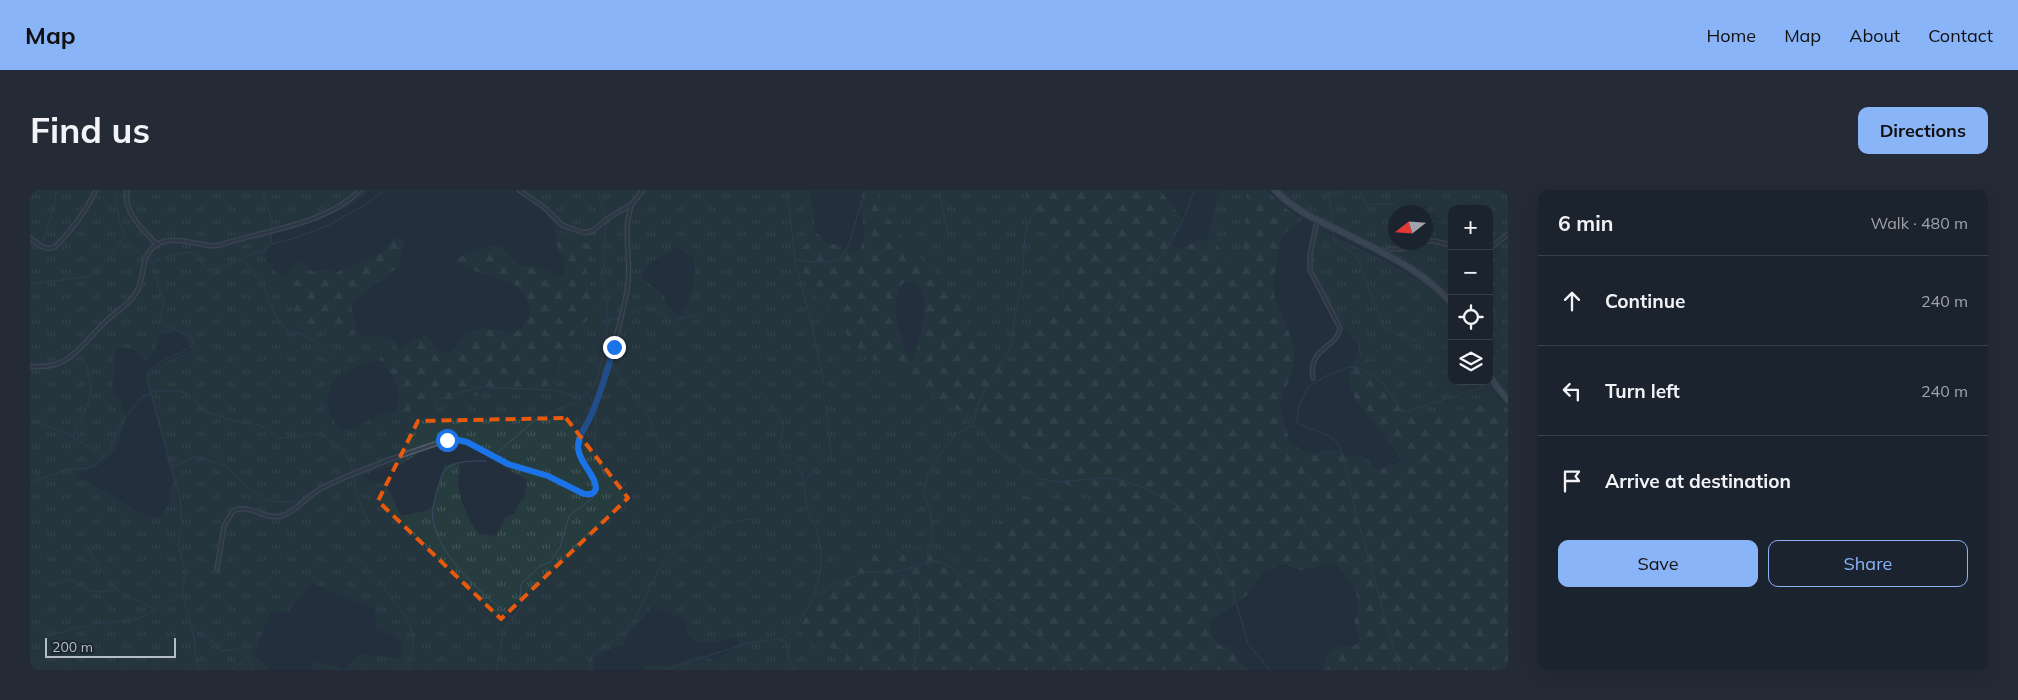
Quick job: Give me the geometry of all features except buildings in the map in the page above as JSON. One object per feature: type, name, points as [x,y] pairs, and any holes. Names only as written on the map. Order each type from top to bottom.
[{"type":"main road","points":[[1275,190],[1299,210],[1426,278],[1448,300]]},
{"type":"main road","points":[[1493,380],[1508,400]]},
{"type":"street","points":[[30,238],[44,248],[50,249],[55,246],[77,224],[96,190]]},
{"type":"street","points":[[127,190],[129,212],[156,244]]},
{"type":"street","points":[[30,366],[48,366],[60,362],[71,357],[82,348],[104,322],[135,296],[142,279],[145,258],[156,244],[168,241],[212,246],[220,245],[294,224],[333,210],[346,203],[360,190]]},
{"type":"street","points":[[519,190],[545,208],[562,225],[584,233],[594,230],[607,219],[632,204],[643,190]]},
{"type":"street","points":[[217,569],[224,526],[233,511],[245,508],[268,516],[282,516],[293,510],[321,488],[363,470],[447,440],[454,439],[467,442],[508,464],[548,476],[584,494],[589,495],[595,492],[595,481],[578,451],[579,439],[593,412],[610,360],[628,289],[627,227],[632,204]]},
{"type":"street","points":[[1313,378],[1315,358],[1336,336],[1340,328],[1310,270],[1310,255],[1318,220]]},
{"type":"street","points":[[1493,246],[1508,234]]},
{"type":"street","points":[[1433,241],[1448,244]]},
{"type":"street","points":[[1382,253],[1388,250]]},
{"type":"highlighted area","points":[[566,418],[628,498],[501,619],[378,501],[418,421]]},
{"type":"green space","points":[[30,190],[370,190],[347,208],[286,229],[273,231],[269,249],[265,255],[270,266],[287,279],[288,294],[295,310],[344,334],[386,337],[395,341],[398,349],[391,356],[349,370],[333,382],[327,396],[327,403],[332,417],[343,430],[357,427],[373,417],[387,412],[415,414],[448,400],[467,398],[505,387],[507,395],[536,391],[552,382],[561,352],[594,312],[585,264],[594,245],[578,241],[555,230],[550,218],[516,190],[809,190],[814,214],[814,228],[808,241],[801,247],[801,269],[814,289],[818,301],[833,313],[851,341],[864,355],[892,368],[896,375],[925,390],[942,402],[1037,457],[1061,483],[1076,487],[1093,485],[1095,494],[1090,501],[1074,507],[1057,501],[1025,495],[1026,510],[1029,516],[1021,521],[1002,522],[994,528],[984,564],[977,572],[934,550],[924,548],[878,550],[859,556],[795,612],[803,634],[822,649],[830,648],[837,657],[836,670],[646,670],[642,666],[669,666],[700,655],[714,661],[736,647],[738,643],[737,637],[711,643],[695,642],[688,633],[686,621],[653,606],[630,632],[623,645],[607,650],[594,658],[593,670],[312,670],[314,662],[346,669],[359,654],[401,658],[403,641],[376,628],[375,609],[312,583],[288,612],[270,612],[254,656],[270,670],[30,670]],"holes":[[[677,247],[694,258],[694,280],[690,297],[688,305],[680,316],[665,302],[665,296],[640,276],[653,261]],[[179,330],[189,342],[191,350],[148,370],[146,375],[174,485],[171,487],[169,502],[160,518],[148,517],[76,475],[97,466],[115,451],[126,419],[120,401],[112,388],[115,373],[113,370],[115,352],[122,347],[135,350],[147,361],[155,352],[158,335]],[[449,443],[460,444],[474,449],[527,480],[524,499],[519,503],[515,513],[505,518],[496,536],[479,534],[471,523],[463,504],[458,483],[459,464],[455,463],[444,466],[434,504],[428,510],[401,516],[386,485],[365,479],[365,476],[373,471],[402,464],[420,452]]]},
{"type":"green space","points":[[863,190],[875,190],[883,212],[919,258],[932,268],[954,295],[975,334],[997,349],[1010,364],[1047,313],[1069,276],[1067,262],[1024,190],[1160,190],[1183,220],[1172,241],[1173,246],[1179,248],[1208,238],[1213,240],[1235,266],[1241,262],[1243,257],[1247,190],[1266,190],[1284,207],[1302,219],[1283,235],[1278,253],[1273,287],[1275,299],[1293,343],[1294,352],[1293,371],[1279,403],[1290,442],[1311,453],[1334,449],[1350,457],[1363,456],[1370,461],[1376,471],[1402,461],[1374,421],[1358,404],[1351,390],[1349,373],[1359,347],[1403,401],[1426,414],[1445,415],[1499,399],[1508,409],[1508,670],[1323,670],[1327,653],[1338,647],[1353,646],[1359,643],[1359,636],[1354,622],[1358,605],[1357,596],[1350,581],[1333,562],[1299,570],[1284,564],[1264,571],[1246,596],[1210,622],[1211,634],[1218,645],[1228,646],[1247,670],[836,670],[837,657],[830,648],[822,648],[810,643],[803,633],[795,613],[797,608],[859,556],[878,550],[924,548],[943,552],[965,567],[977,572],[984,564],[994,528],[1002,522],[1021,521],[1029,516],[1026,510],[1018,505],[1017,499],[1020,496],[1038,497],[1074,507],[1090,501],[1095,490],[1093,485],[1076,487],[1061,483],[1037,457],[942,402],[925,390],[896,375],[892,368],[864,355],[851,341],[833,313],[818,301],[814,289],[801,269],[795,255],[810,240],[814,230],[827,243],[839,245],[849,251],[856,252],[861,248],[864,234]],"holes":[[[905,282],[916,284],[922,291],[925,301],[922,328],[913,361],[908,355],[899,334],[895,309],[899,288]]]},
{"type":"green space","points":[[875,190],[1024,190],[1067,262],[1069,276],[1047,313],[1010,364],[997,349],[975,334],[954,295],[932,268],[919,258],[883,212]]},
{"type":"green space","points":[[1222,190],[1247,190],[1243,257],[1237,266],[1208,238],[1217,199]]},
{"type":"green space","points":[[1277,190],[1508,190],[1508,399],[1493,378],[1493,205],[1448,205],[1448,299],[1426,277],[1323,225]]},
{"type":"green space","points":[[1316,228],[1378,257],[1426,285],[1448,307],[1448,385],[1490,385],[1499,399],[1441,416],[1422,413],[1407,405],[1390,387],[1331,310],[1309,266]]},
{"type":"green space","points":[[555,230],[578,241],[595,245],[585,264],[595,306],[594,312],[560,352],[552,371],[550,392],[536,391],[506,395],[505,387],[468,398],[448,400],[415,414],[394,413],[398,406],[398,391],[389,370],[379,359],[391,356],[398,349],[425,335],[435,348],[441,352],[451,352],[467,334],[478,329],[513,333],[523,327],[531,309],[527,298],[515,285],[483,274],[452,260],[480,249],[496,246],[520,264],[536,266],[563,278],[565,264],[556,243]]},
{"type":"green space","points":[[400,237],[404,240],[399,266],[354,301],[351,308],[359,335],[311,326],[306,324],[294,310],[287,290],[287,280],[290,271],[295,265],[305,262],[311,271],[317,272],[328,269],[335,273],[381,253],[395,238]]},
{"type":"waterway","points":[[43,241],[55,203],[56,190]]},
{"type":"waterway","points":[[115,190],[120,224],[127,240],[152,262],[164,301],[160,319],[161,323],[191,337],[194,344],[153,367],[147,380],[180,498],[182,523],[178,546],[185,575],[182,592],[194,638],[196,658],[199,668],[203,670]]},
{"type":"waterway","points":[[262,190],[272,222],[271,243]]},
{"type":"waterway","points":[[153,262],[171,255],[190,252],[197,256],[208,270],[216,269],[264,250],[271,244],[295,238],[327,226],[363,206],[385,190]]},
{"type":"waterway","points":[[597,190],[606,218]]},
{"type":"waterway","points":[[787,190],[796,267],[809,313],[824,381]]},
{"type":"waterway","points":[[796,260],[825,263],[841,258],[849,244],[865,190]]},
{"type":"waterway","points":[[939,190],[948,233]]},
{"type":"waterway","points":[[1103,320],[1145,276],[1164,252],[1182,222],[1194,190]]},
{"type":"waterway","points":[[1323,190],[1328,193],[1344,190]]},
{"type":"waterway","points":[[1359,190],[1365,204],[1393,205]]},
{"type":"waterway","points":[[1385,203],[1390,190]]},
{"type":"waterway","points":[[1329,193],[1333,224]]},
{"type":"waterway","points":[[927,563],[928,548],[933,541],[930,510],[924,496],[928,475],[948,442],[955,435],[973,425],[978,404],[1012,345],[1014,320],[1022,282],[1025,236],[1027,226],[1037,208]]},
{"type":"waterway","points":[[1433,221],[1448,225]]},
{"type":"waterway","points":[[498,452],[534,421],[579,400],[592,388],[597,380],[606,343],[607,296],[601,274],[605,263],[603,255],[606,222]]},
{"type":"waterway","points":[[1333,231],[1334,241],[1357,256],[1383,327],[1417,341]]},
{"type":"waterway","points":[[1493,232],[1505,234]]},
{"type":"waterway","points":[[30,284],[93,276],[124,239]]},
{"type":"waterway","points":[[1433,242],[1441,254],[1448,259]]},
{"type":"waterway","points":[[243,260],[263,284],[273,311],[281,325],[316,342],[330,355]]},
{"type":"waterway","points":[[1489,295],[1498,328],[1508,337]]},
{"type":"waterway","points":[[623,317],[649,305],[671,321],[695,315]]},
{"type":"waterway","points":[[606,321],[619,318]]},
{"type":"waterway","points":[[73,436],[87,407],[91,391],[84,360]]},
{"type":"waterway","points":[[610,363],[647,413],[664,455]]},
{"type":"waterway","points":[[1400,670],[1357,518],[1343,455],[1338,444],[1331,437],[1297,423],[1299,406],[1308,387],[1326,376],[1349,367],[1359,368],[1382,382],[1401,410],[1405,412],[1486,385]]},
{"type":"waterway","points":[[1495,379],[1508,372]]},
{"type":"waterway","points":[[433,402],[460,392],[483,387],[555,390],[579,399]]},
{"type":"waterway","points":[[151,391],[177,391],[185,393],[193,398],[199,407],[205,411],[234,421],[260,425],[278,438],[289,438],[311,433],[325,437],[345,452],[353,471]]},
{"type":"waterway","points":[[759,392],[777,411],[783,428],[780,447],[784,454],[798,466],[802,474],[807,508],[817,531],[821,548],[821,570],[814,596]]},
{"type":"waterway","points":[[30,482],[69,469],[89,468],[97,464],[110,449],[121,423],[142,397],[151,393]]},
{"type":"waterway","points":[[588,393],[594,405]]},
{"type":"waterway","points":[[804,481],[831,454],[826,405]]},
{"type":"waterway","points":[[596,409],[595,446],[605,476]]},
{"type":"waterway","points":[[30,420],[70,435],[103,456]]},
{"type":"waterway","points":[[972,426],[981,431],[992,448],[1040,479],[1058,482],[1101,478],[1118,479],[1145,488],[1175,504],[1201,529],[1212,544],[1231,584],[1248,644],[1270,670]]},
{"type":"waterway","points":[[172,468],[192,458],[201,457],[227,467],[246,486],[266,499],[277,502],[301,501]]},
{"type":"waterway","points":[[486,461],[454,464],[445,470],[435,500],[433,521],[438,535],[454,563],[477,588],[513,618]]},
{"type":"waterway","points":[[354,475],[356,494],[369,522]]},
{"type":"waterway","points":[[496,670],[504,629],[520,609],[521,584],[540,566],[550,562],[560,547],[569,516],[594,497]]},
{"type":"waterway","points":[[591,670],[590,660],[592,656],[624,633],[664,562],[687,543],[714,528],[728,523],[755,519]]},
{"type":"waterway","points":[[86,544],[98,565],[118,591]]},
{"type":"waterway","points":[[357,558],[388,593],[409,625],[413,637],[413,647],[407,670]]},
{"type":"waterway","points":[[782,640],[799,622],[814,597],[835,584],[866,572],[898,571],[936,561],[946,564],[1057,651],[1072,670]]},
{"type":"waterway","points":[[898,571],[908,584],[918,613],[920,632],[912,670]]},
{"type":"waterway","points":[[58,583],[71,579],[90,591],[116,590],[154,609]]},
{"type":"waterway","points":[[36,624],[46,630],[60,633],[76,627],[87,627],[92,623],[140,618],[182,595]]},
{"type":"waterway","points":[[191,623],[198,632],[218,645],[221,651],[238,649],[245,652],[252,670]]},
{"type":"waterway","points":[[664,670],[748,643],[779,639],[787,644],[788,658],[794,670]]},
{"type":"waterway","points":[[30,663],[35,658]]},
{"type":"waterway","points":[[232,670],[246,658]]},
{"type":"route","points":[[447,440],[454,439],[467,442],[520,469],[556,479],[584,494],[592,494],[596,489],[595,481],[581,458],[578,445],[581,434],[593,412],[614,347]]}]
